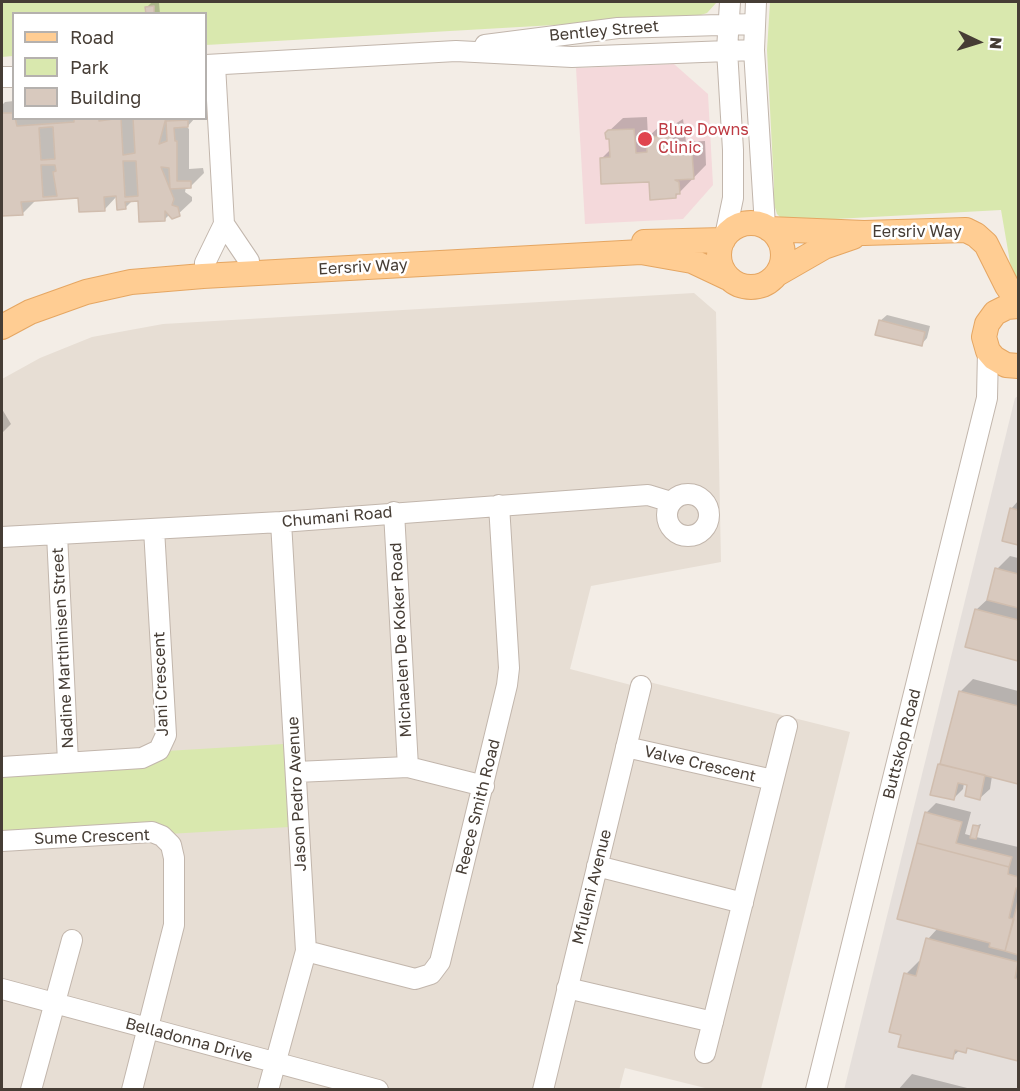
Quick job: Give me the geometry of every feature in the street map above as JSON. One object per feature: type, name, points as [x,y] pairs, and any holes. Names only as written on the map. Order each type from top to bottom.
[{"type":"main road","points":[[746,224],[767,228],[776,236],[782,249],[782,264],[777,274],[765,284],[754,287],[738,285],[728,278],[720,262],[724,238],[732,229],[746,224]]},
{"type":"main road","name":"Eersriv Way","points":[[767,228],[864,233],[966,230],[976,234],[986,244],[1018,304]]},
{"type":"main road","name":"Eersriv Way","points":[[777,274],[824,247],[864,233]]},
{"type":"main road","name":"Eersriv Way","points":[[2,314],[25,302],[90,280],[138,270],[205,263],[724,238]]},
{"type":"main road","name":"Eersriv Way","points":[[2,327],[30,312],[86,292],[131,282],[203,276],[641,252],[692,261],[728,278]]},
{"type":"main road","points":[[994,259],[992,316],[984,333],[988,351],[998,361],[1017,366]]},
{"type":"main road","points":[[992,316],[1003,308],[1018,304]]},
{"type":"street","points":[[724,238],[733,198],[727,50],[730,2]]},
{"type":"street","points":[[756,2],[754,50],[767,228]]},
{"type":"street","name":"Bentley Street","points":[[456,51],[506,41],[618,28],[754,24]]},
{"type":"street","points":[[570,33],[572,57]]},
{"type":"street","name":"Bentley Street","points":[[210,65],[456,51],[572,57],[754,50]]},
{"type":"street","points":[[210,65],[224,224],[249,261]]},
{"type":"street","points":[[205,263],[224,224]]},
{"type":"street","name":"Buttskop Road","points":[[816,1089],[987,398],[988,351]]},
{"type":"street","name":"Buttskop Road","points":[[987,398],[1017,366]]},
{"type":"street","name":"Chumani Road","points":[[2,537],[281,522],[648,495],[671,502]]},
{"type":"street","name":"Reece Smith Road","points":[[306,951],[405,977],[423,978],[431,974],[440,962],[484,786],[509,668],[499,505]]},
{"type":"street","name":"Michaelen De Koker Road","points":[[394,512],[408,767]]},
{"type":"street","name":"Jason Pedro Avenue","points":[[268,1089],[306,951],[281,522]]},
{"type":"street","name":"Jani Crescent","points":[[2,767],[142,758],[159,750],[164,743],[166,735],[154,529]]},
{"type":"street","name":"Nadine Marthinisen Street","points":[[57,534],[68,762]]},
{"type":"street","name":"Mfuleni Avenue","points":[[543,1089],[641,686]]},
{"type":"street","name":"Valve Crescent","points":[[705,1053],[787,726]]},
{"type":"street","name":"Valve Crescent","points":[[626,747],[774,780]]},
{"type":"street","points":[[296,772],[408,767],[484,786]]},
{"type":"street","name":"Sume Crescent","points":[[2,841],[152,832],[162,836],[171,845],[174,858],[174,925],[148,1029]]},
{"type":"street","points":[[597,866],[743,903]]},
{"type":"street","points":[[31,1089],[72,940]]},
{"type":"street","points":[[567,988],[713,1022]]},
{"type":"street","name":"Belladonna Drive","points":[[2,989],[378,1089]]},
{"type":"street","points":[[132,1089],[148,1029]]},
{"type":"shaded area","name":"Blue Downs Clinic","points":[[674,64],[708,94],[713,185],[683,219],[585,224],[576,68]]},
{"type":"shaded area","points":[[694,293],[716,312],[721,562],[591,586],[570,669],[631,685],[633,678],[850,732],[761,1089],[709,1089],[625,1068],[619,1090],[2,1089],[2,379],[40,358],[92,337],[163,324]]},
{"type":"shaded area","points":[[1018,396],[1018,1089],[844,1090],[1015,398]]},
{"type":"green space","points":[[2,2],[717,2],[707,13],[694,17],[207,45],[207,12],[12,12],[12,56],[2,57]]},
{"type":"green space","points":[[770,2],[1018,2],[1018,284],[1011,268],[1001,210],[817,220],[781,218],[777,214],[772,198],[774,187],[767,50]]},
{"type":"green space","points":[[284,744],[289,827],[168,834],[2,835],[2,771],[166,751]]},
{"type":"building","points":[[154,6],[154,12],[146,12],[145,7]]},
{"type":"building","points":[[2,113],[12,113],[12,120],[16,120],[17,126],[74,122],[74,120],[121,120],[123,155],[135,153],[133,120],[165,120],[159,144],[167,141],[166,121],[188,120],[188,127],[174,128],[175,141],[177,141],[177,181],[191,181],[191,188],[170,189],[169,168],[161,167],[174,199],[172,205],[178,207],[180,216],[172,219],[165,211],[165,221],[139,222],[138,201],[125,202],[126,209],[117,210],[116,196],[104,197],[105,211],[79,212],[78,198],[21,202],[23,215],[2,216]],"holes":[[[53,127],[55,159],[41,160],[39,128]],[[123,161],[136,161],[138,196],[125,197]],[[41,165],[55,165],[56,171],[53,172],[57,196],[43,197]]]},
{"type":"building","points":[[634,129],[636,153],[647,152],[646,137],[666,136],[665,131],[670,131],[674,154],[692,153],[694,179],[675,180],[679,182],[680,194],[676,194],[676,198],[650,200],[649,182],[601,184],[600,158],[610,157],[609,139],[606,139],[605,133],[608,130]]},
{"type":"building","points":[[879,320],[925,332],[922,346],[875,335]]},
{"type":"building","points":[[1010,508],[1018,510],[1018,545],[1002,541]]},
{"type":"building","points":[[995,568],[1018,574],[1018,608],[987,600]]},
{"type":"building","points":[[975,609],[1018,620],[1018,661],[965,647]]},
{"type":"building","points":[[959,691],[1018,706],[1018,784],[940,764]]},
{"type":"building","points":[[938,764],[985,775],[980,800],[965,796],[967,785],[958,783],[954,800],[930,795]]},
{"type":"building","points":[[925,812],[962,822],[956,843],[1012,857],[1009,867],[917,843]]},
{"type":"building","points":[[973,825],[979,826],[976,839],[970,838]]},
{"type":"building","points":[[917,843],[1009,867],[1008,874],[1018,877],[1018,889],[1016,888],[1009,918],[1014,919],[1005,951],[989,947],[990,943],[897,919]]},
{"type":"building","points":[[1018,901],[1018,955],[1005,951]]},
{"type":"building","points":[[926,938],[1018,962],[1015,978],[1018,979],[1018,1061],[967,1048],[966,1053],[955,1050],[953,1059],[898,1047],[901,1035],[889,1032],[904,973],[916,976]]},
{"type":"place","name":"Blue Downs Clinic","points":[[645,139]]}]
